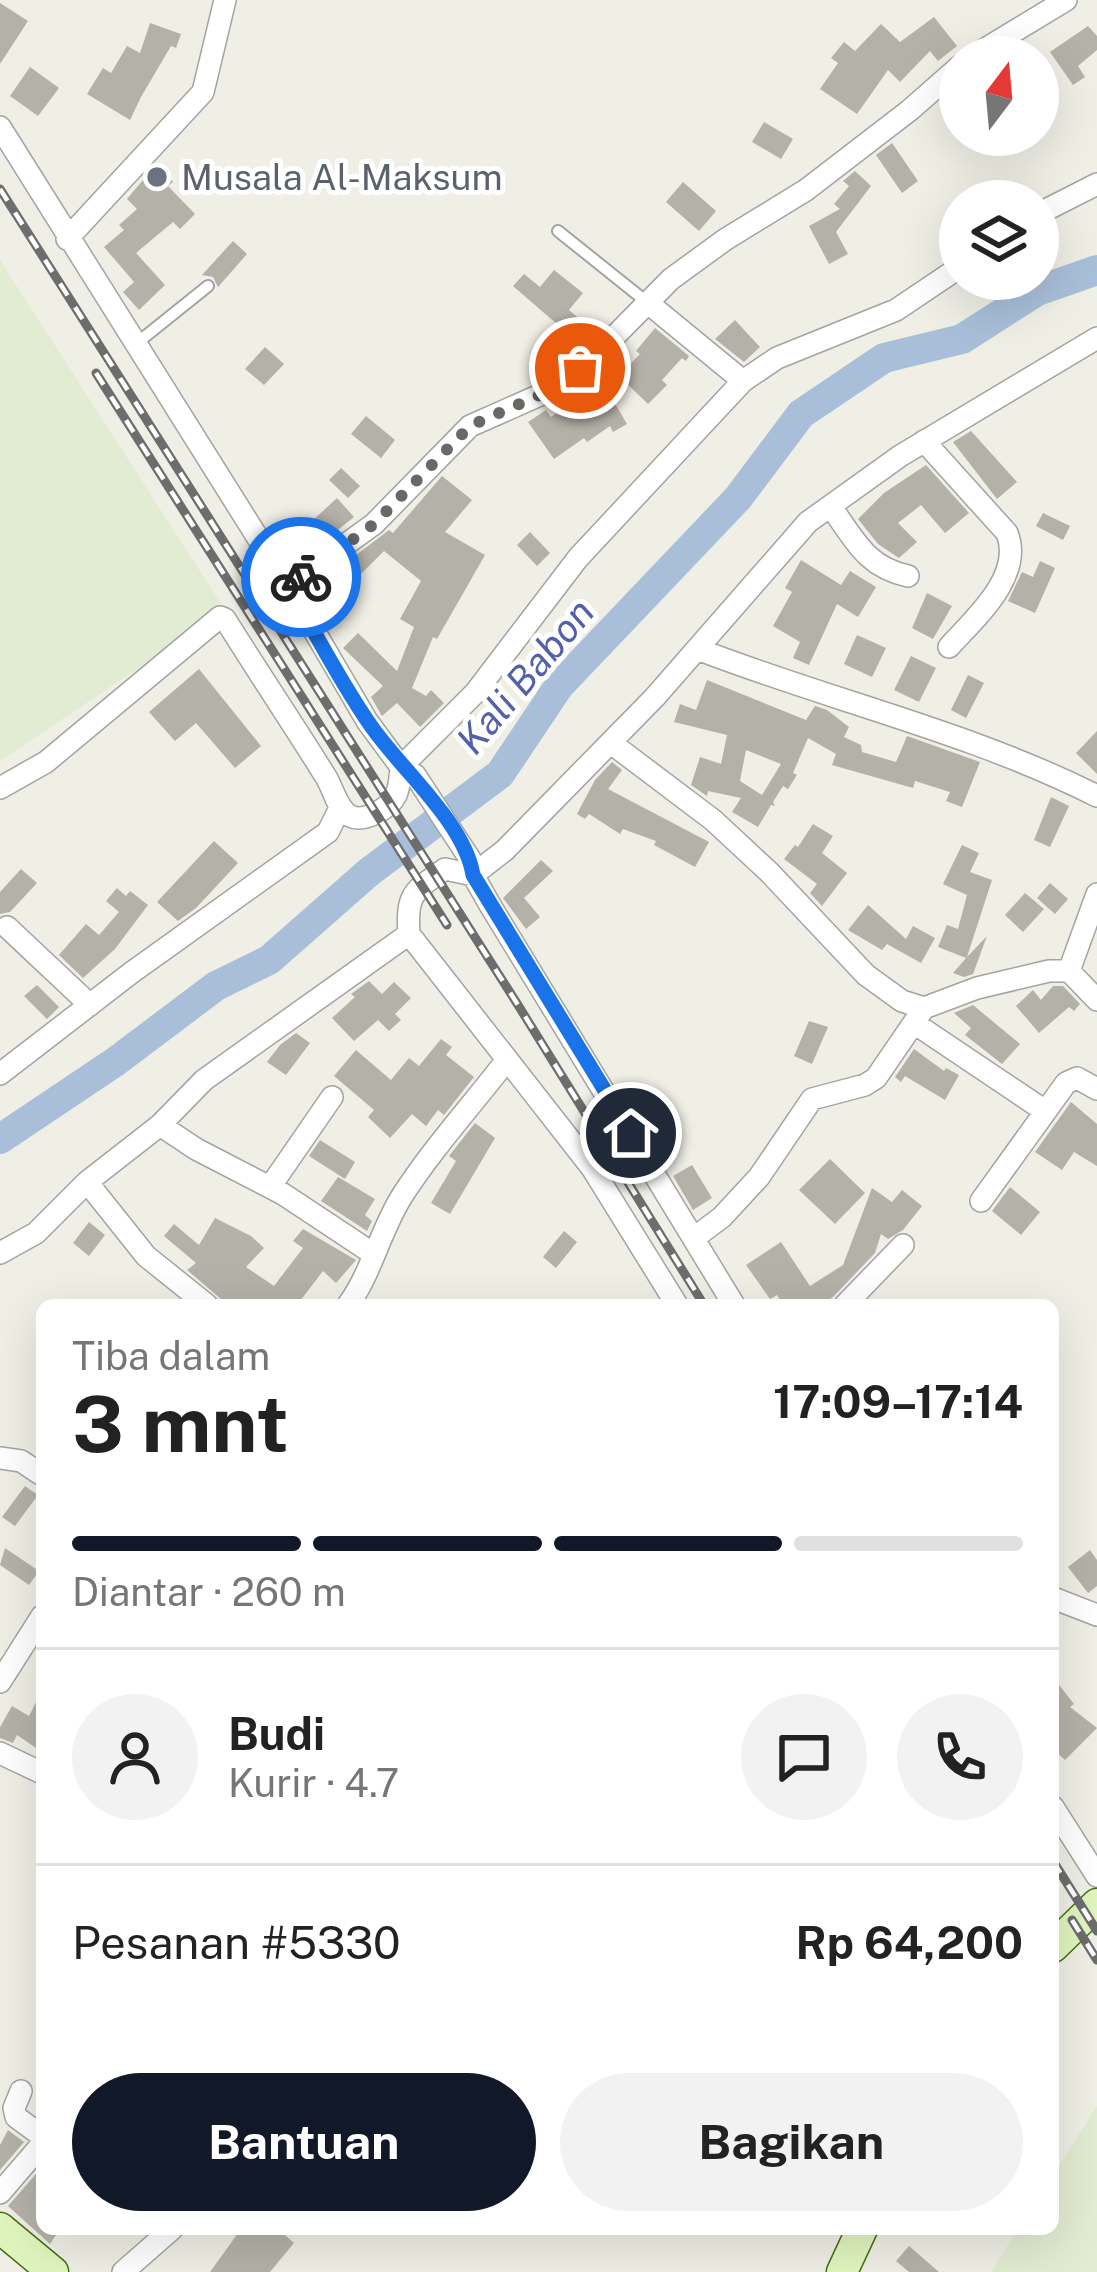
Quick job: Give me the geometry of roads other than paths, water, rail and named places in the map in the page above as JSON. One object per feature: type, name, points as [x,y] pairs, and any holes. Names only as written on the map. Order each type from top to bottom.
[{"type":"street","points":[[67,239],[203,92],[225,0]]},
{"type":"street","points":[[1007,36],[1066,0]]},
{"type":"street","points":[[288,586],[374,524],[470,426],[558,387],[671,279],[726,238],[806,190],[939,84]]},
{"type":"street","points":[[0,127],[288,586],[367,721],[408,771],[471,867],[730,1299]]},
{"type":"street","points":[[1059,203],[1097,184]]},
{"type":"street","points":[[0,788],[46,762],[220,617],[301,736],[340,808],[364,819],[392,802],[408,771],[475,693],[578,558],[743,381],[777,358],[896,310],[939,281]]},
{"type":"street","points":[[648,303],[743,381]]},
{"type":"street","points":[[673,1299],[592,1168],[410,934],[407,905],[415,890],[445,869],[471,867],[505,850],[700,650],[808,522],[924,441],[1097,338]]},
{"type":"street","points":[[924,441],[1012,545],[1003,579],[986,607],[949,647]]},
{"type":"street","points":[[831,507],[865,555],[884,571],[908,576]]},
{"type":"street","points":[[700,650],[784,682],[970,740],[1097,796]]},
{"type":"street","points":[[611,743],[713,820],[866,975],[1045,1111]]},
{"type":"street","points":[[0,1074],[328,832],[340,808]]},
{"type":"street","points":[[1069,971],[1097,894]]},
{"type":"street","points":[[7,927],[90,1005]]},
{"type":"street","points":[[0,1253],[36,1233],[204,1080],[410,934]]},
{"type":"street","points":[[694,1238],[760,1177],[812,1099],[877,1078],[919,1015],[977,988],[1049,971],[1069,971],[1097,1000]]},
{"type":"street","points":[[353,1299],[364,1284],[372,1253],[403,1194],[506,1061]]},
{"type":"street","points":[[981,1201],[1072,1079],[1097,1089]]},
{"type":"street","points":[[270,1187],[332,1097]]},
{"type":"street","points":[[160,1124],[372,1253]]},
{"type":"street","points":[[87,1182],[146,1256],[200,1299]]},
{"type":"street","points":[[851,1299],[903,1245]]},
{"type":"street","points":[[0,1458],[36,1471]]},
{"type":"street","points":[[1059,1600],[1097,1616]]},
{"type":"street","points":[[0,1682],[36,1625]]},
{"type":"street","points":[[0,1753],[36,1770]]},
{"type":"street","points":[[1059,1816],[1097,1876]]},
{"type":"street","points":[[1059,1932],[1092,1909]]},
{"type":"street","points":[[21,2091],[15,2115],[36,2134]]},
{"type":"street","points":[[0,2193],[36,2148]]},
{"type":"street","points":[[0,2228],[39,2267]]},
{"type":"street","points":[[124,2272],[165,2235]]},
{"type":"street","points":[[842,2272],[859,2235]]},
{"type":"lane","points":[[558,231],[648,303]]},
{"type":"lane","points":[[136,344],[208,286]]},
{"type":"waterway","name":"Kali Babon","points":[[0,1139],[115,1062],[216,986],[269,960],[369,872],[500,774],[559,686],[738,498],[801,414],[884,358],[962,339],[1037,291],[1097,270]]},
{"type":"railway","points":[[0,189],[700,1299]]},
{"type":"railway","points":[[96,373],[447,925]]},
{"type":"railway","points":[[1059,1871],[1097,1931]]},
{"type":"railway","points":[[1072,1920],[1097,1960]]},
{"type":"place","name":"Musala Al-Maksum","points":[[157,177]]}]
